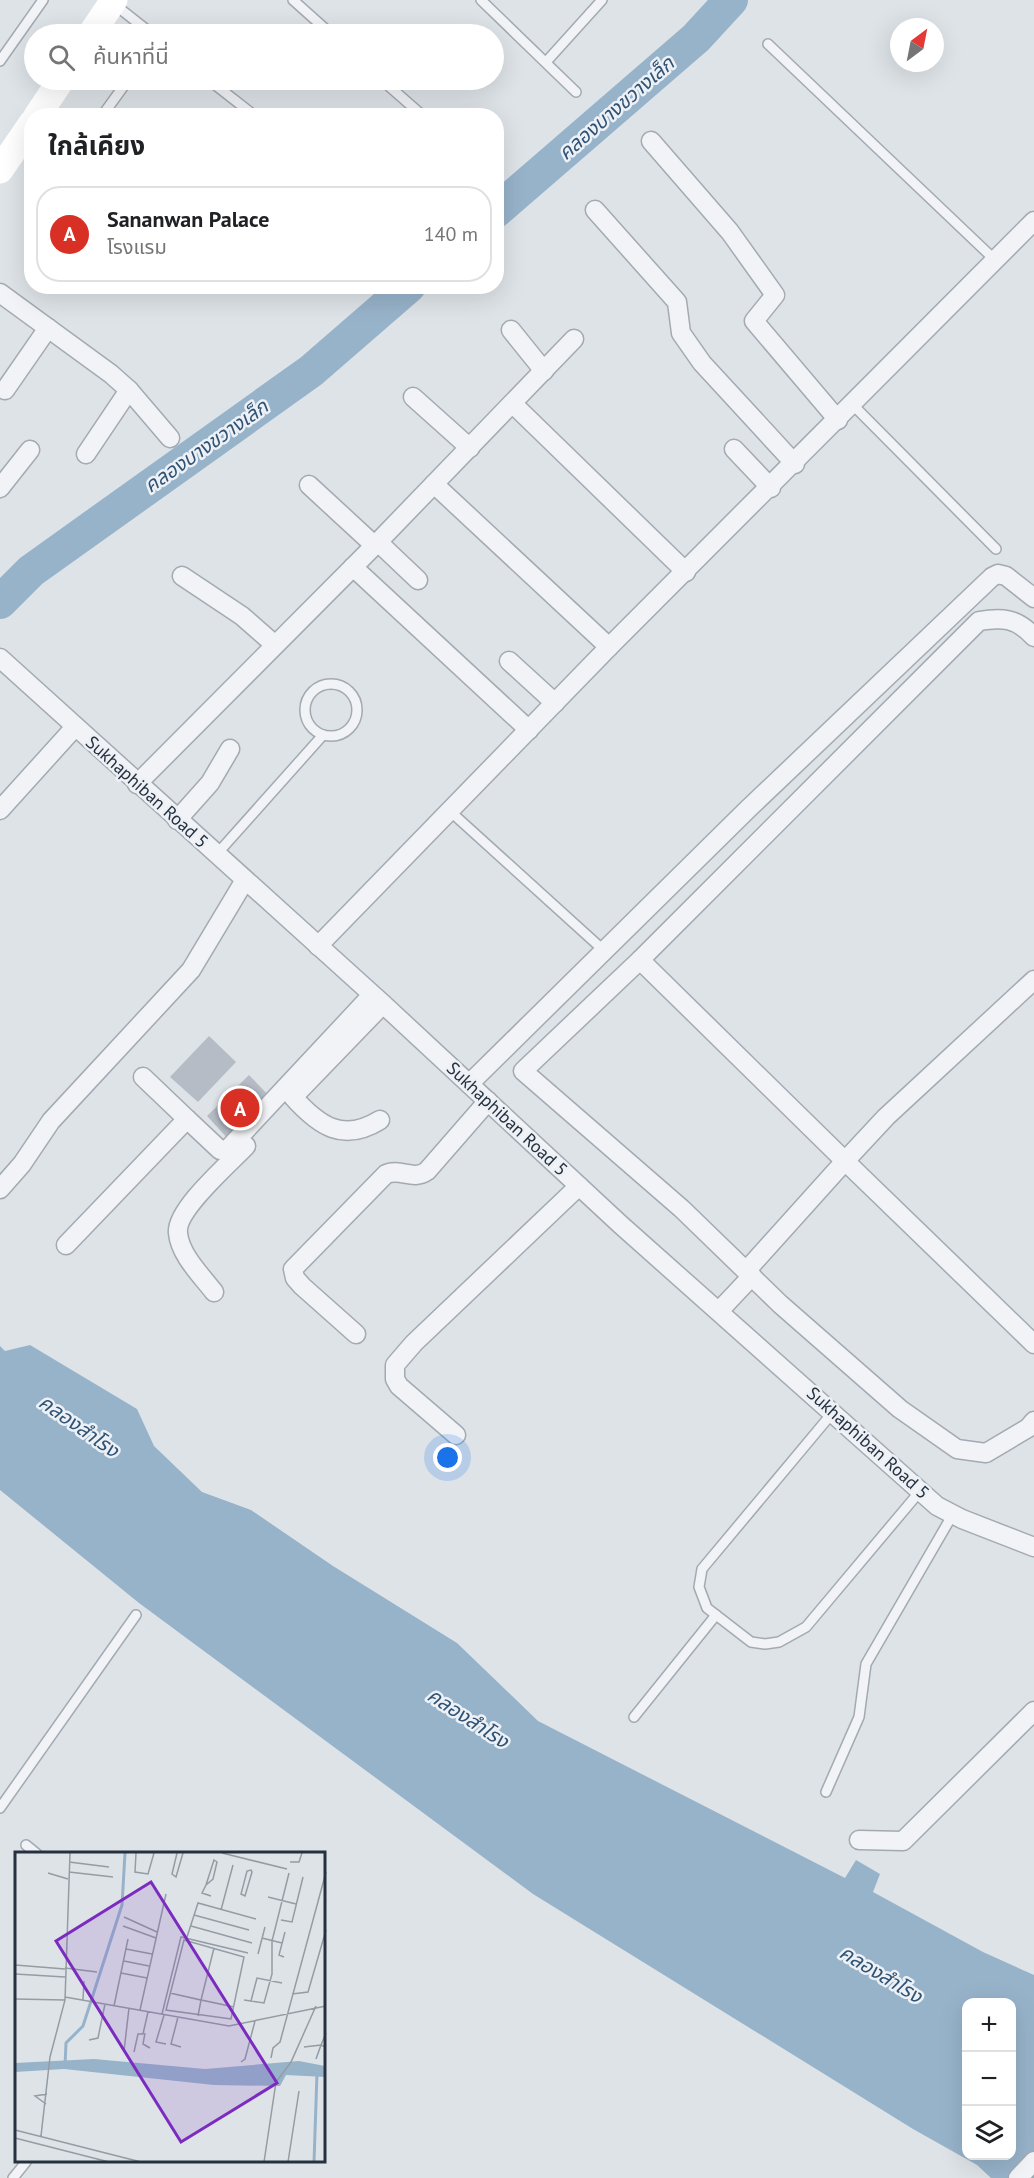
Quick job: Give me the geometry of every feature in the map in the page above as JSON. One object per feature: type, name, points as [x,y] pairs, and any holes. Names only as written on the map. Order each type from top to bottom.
[{"type":"street","points":[[98,24],[113,2]]},
{"type":"street","points":[[42,108],[54,90]]},
{"type":"street","points":[[0,170],[24,135]]},
{"type":"street","points":[[651,141],[730,232],[775,295],[754,321],[838,420]]},
{"type":"street","points":[[595,210],[677,302],[681,333],[702,363],[795,464]]},
{"type":"street","points":[[318,946],[451,812],[609,647],[795,464],[1034,221]]},
{"type":"street","points":[[0,293],[129,390],[170,438]]},
{"type":"street","points":[[5,390],[48,328]]},
{"type":"street","points":[[511,330],[544,371]]},
{"type":"street","points":[[137,784],[376,544],[574,339]]},
{"type":"street","points":[[86,454],[129,390]]},
{"type":"street","points":[[413,397],[470,448]]},
{"type":"street","points":[[513,404],[686,572]]},
{"type":"street","points":[[734,448],[771,488]]},
{"type":"street","points":[[0,488],[30,450]]},
{"type":"street","points":[[434,484],[609,647]]},
{"type":"street","points":[[309,485],[418,580]]},
{"type":"street","points":[[353,567],[529,730]]},
{"type":"street","points":[[469,1084],[748,808],[992,577],[998,574],[1006,576],[1034,598]]},
{"type":"street","points":[[182,576],[242,616],[275,645]]},
{"type":"street","points":[[1034,637],[1027,629],[1001,617],[979,621],[640,960],[523,1071],[682,1209],[749,1274],[900,1409],[957,1449],[986,1453],[1028,1428],[1034,1421]]},
{"type":"street","name":"Sukhaphiban Road 5","points":[[0,658],[378,999],[579,1186],[834,1411],[937,1506],[1034,1547]]},
{"type":"street","points":[[509,661],[555,703]]},
{"type":"street","points":[[0,810],[75,727]]},
{"type":"street","points":[[177,820],[210,783],[230,749]]},
{"type":"street","points":[[0,1189],[22,1164],[51,1121],[191,970],[245,880]]},
{"type":"street","points":[[640,960],[1034,1344]]},
{"type":"street","points":[[719,1311],[845,1161],[886,1117],[1034,980]]},
{"type":"street","points":[[214,1292],[189,1260],[178,1234],[178,1225],[197,1197],[293,1097],[378,999]]},
{"type":"street","points":[[143,1077],[220,1150],[228,1149],[378,999]]},
{"type":"street","points":[[293,1097],[309,1115],[333,1128],[348,1132],[367,1128],[380,1120]]},
{"type":"street","points":[[356,1334],[302,1286],[295,1278],[293,1269],[386,1174],[394,1171],[414,1177],[428,1171],[488,1101]]},
{"type":"street","points":[[66,1245],[187,1119]]},
{"type":"street","points":[[456,1436],[399,1386],[395,1379],[394,1365],[407,1349],[579,1186]]},
{"type":"street","points":[[859,1840],[903,1841],[1034,1711]]},
{"type":"street","points":[[1018,2178],[1034,2161]]},
{"type":"lane","points":[[26,24],[43,0]]},
{"type":"lane","points":[[293,0],[320,24]]},
{"type":"lane","points":[[546,62],[602,0]]},
{"type":"lane","points":[[485,1],[576,92]]},
{"type":"lane","points":[[113,2],[140,24]]},
{"type":"lane","points":[[0,61],[24,27]]},
{"type":"lane","points":[[768,44],[995,260]]},
{"type":"lane","points":[[108,108],[121,90]]},
{"type":"lane","points":[[222,90],[245,108]]},
{"type":"lane","points":[[393,90],[414,108]]},
{"type":"lane","points":[[853,405],[996,549]]},
{"type":"lane","points":[[326,684],[338,685],[348,690],[355,700],[357,712],[354,723],[346,732],[335,736],[323,735],[313,730],[306,720],[304,709],[307,698],[315,689],[326,684]]},
{"type":"lane","points":[[216,855],[323,735]]},
{"type":"lane","points":[[451,812],[600,947]]},
{"type":"lane","points":[[834,1411],[702,1569],[699,1587],[707,1608],[751,1642],[765,1644],[779,1642],[806,1627],[921,1490]]},
{"type":"lane","points":[[826,1792],[859,1717],[866,1664],[953,1514]]},
{"type":"lane","points":[[0,1808],[136,1615]]},
{"type":"lane","points":[[634,1717],[716,1615]]},
{"type":"lane","points":[[26,1845],[35,1852]]},
{"type":"lane","points":[[14,2178],[25,2163]]},
{"type":"water","name":"คลองสำโรง","points":[[30,1345],[137,1409],[154,1446],[202,1492],[251,1510],[333,1566],[457,1643],[538,1721],[845,1878],[856,1860],[880,1874],[873,1892],[983,1952],[1034,1975],[1034,2178],[991,2178],[968,2160],[1016,2160],[1016,1998],[962,1998],[962,2157],[913,2129],[533,1894],[139,1603],[0,1490],[0,1346],[5,1351]]},
{"type":"building","points":[[209,1036],[236,1062],[198,1102],[170,1077]]},
{"type":"building","points":[[249,1075],[273,1100],[230,1141],[207,1116]]},
{"type":"waterway","name":"คลองบางขวางเล็ก","points":[[504,204],[696,38],[731,0]]},
{"type":"waterway","name":"คลองบางขวางเล็ก","points":[[0,602],[31,571],[311,371],[400,294]]},
{"type":"place","name":"Sananwan Palace","points":[[240,1108]]}]
